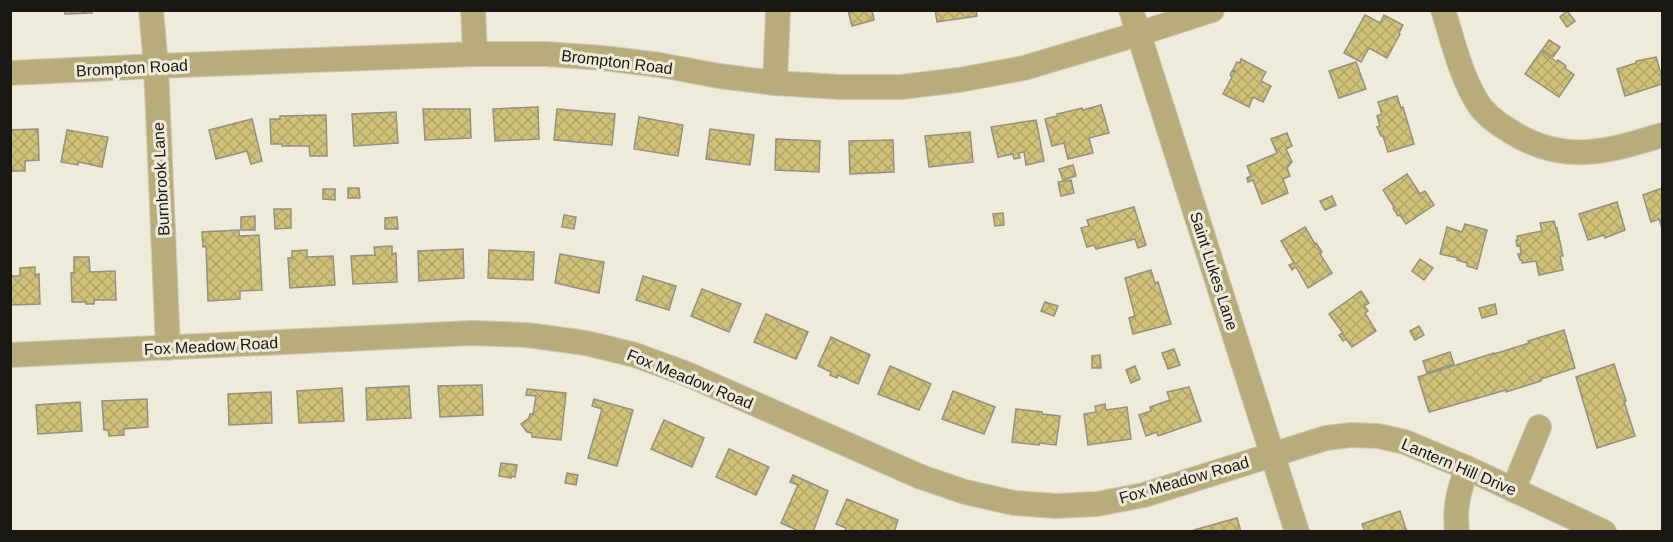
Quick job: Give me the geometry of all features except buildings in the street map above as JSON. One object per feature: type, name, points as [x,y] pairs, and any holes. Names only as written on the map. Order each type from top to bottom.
[{"type":"street","name":"Burnbrook Lane","points":[[152,10],[168,348]]},
{"type":"street","points":[[473,10],[475,54]]},
{"type":"street","points":[[776,83],[778,10]]},
{"type":"street","name":"Saint Lukes Lane","points":[[1131,10],[1298,531]]},
{"type":"street","name":"Brompton Road","points":[[10,74],[475,54],[546,54],[660,65],[719,76],[776,83],[840,87],[901,87],[959,80],[1024,68],[1212,10]]},
{"type":"street","points":[[1443,10],[1463,74],[1478,103],[1498,124],[1519,137],[1544,148],[1566,153],[1590,153],[1620,148],[1662,135]]},
{"type":"street","name":"Fox Meadow Road","points":[[10,355],[472,333],[527,335],[586,343],[635,355],[687,374],[921,477],[965,492],[1014,503],[1056,506],[1097,504],[1144,495],[1272,454]]},
{"type":"street","points":[[1513,490],[1539,427]]},
{"type":"street","name":"Lantern Hill Drive","points":[[1272,454],[1326,438],[1351,435],[1378,436],[1405,442],[1467,468],[1593,529]]},
{"type":"street","points":[[1457,531],[1455,514],[1458,494],[1467,468]]}]
